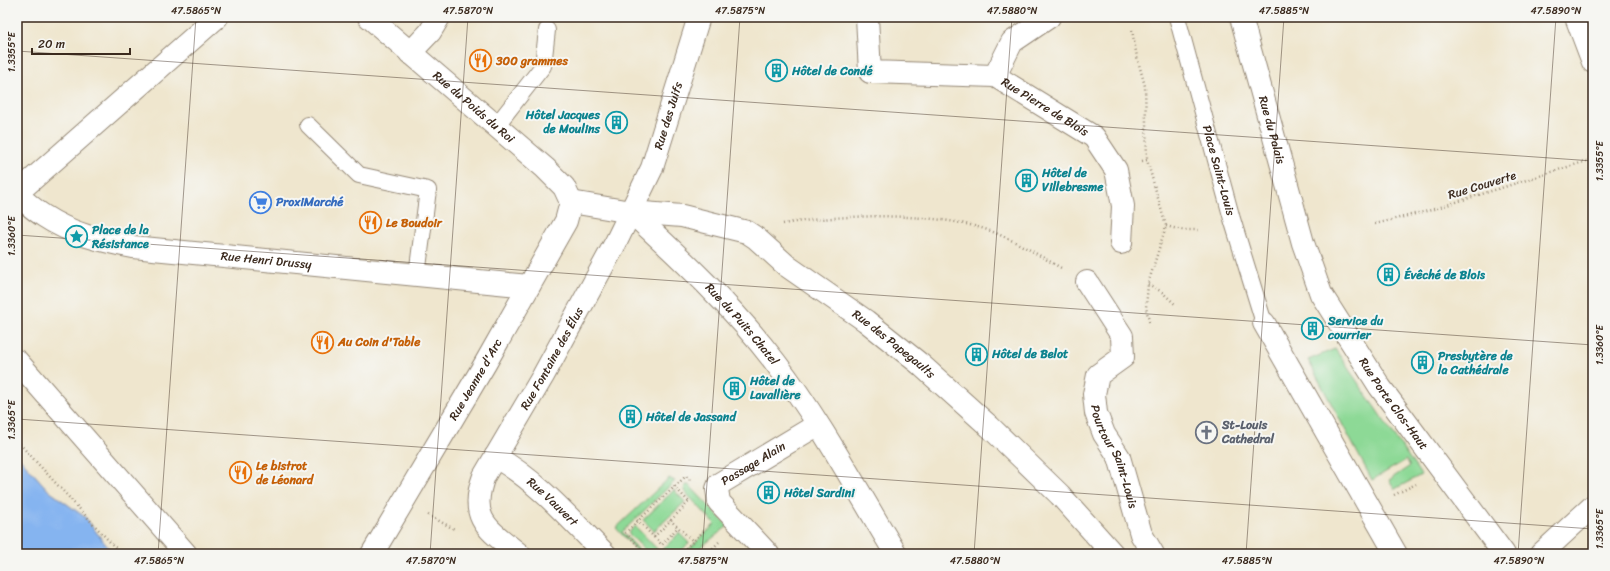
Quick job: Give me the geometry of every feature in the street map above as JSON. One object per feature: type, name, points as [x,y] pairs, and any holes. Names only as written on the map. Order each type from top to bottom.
[{"type":"street","points":[[17,194],[217,17]]},
{"type":"street","name":"Rue du Poids du Roi","points":[[369,17],[496,126],[564,187],[571,202]]},
{"type":"street","points":[[410,53],[430,32],[439,17]]},
{"type":"street","name":"Rue des Juifs","points":[[631,212],[652,168],[699,17]]},
{"type":"street","name":"Rue Pierre de Blois","points":[[867,17],[870,72],[995,76],[1094,137],[1116,170],[1123,206],[1121,243]]},
{"type":"street","name":"Rue Pierre de Blois","points":[[995,76],[1012,42],[1049,17]]},
{"type":"street","name":"Rue du Palais","points":[[1240,17],[1303,243]]},
{"type":"street","points":[[1576,17],[1593,62]]},
{"type":"street","name":"Rue Henri Drussy","points":[[17,194],[43,216],[71,231],[112,243],[133,247],[528,286]]},
{"type":"street","name":"Rue des Papegaults","points":[[571,202],[631,212],[682,216],[747,232],[756,238],[787,266],[866,321],[920,364],[990,426],[1060,495],[1113,554]]},
{"type":"street","name":"Rue Jeanne d'Arc","points":[[372,554],[485,364],[566,221],[571,202]]},
{"type":"street","name":"Rue du Puits Chatel","points":[[631,212],[669,247],[744,324],[776,364],[817,425],[896,554]]},
{"type":"street","name":"Rue Fontaine des Élus","points":[[519,554],[492,533],[481,519],[477,506],[478,491],[484,476],[543,376],[631,212]]},
{"type":"street","name":"Rue Porte Clos-Haut","points":[[1303,243],[1321,294],[1376,380],[1504,554]]},
{"type":"street","name":"Pourtour Saint-Louis","points":[[1087,282],[1122,336],[1122,357],[1098,375],[1094,394],[1096,413],[1104,434],[1119,457],[1141,534],[1153,554]]},
{"type":"street","points":[[1264,323],[1396,554]]},
{"type":"street","points":[[17,361],[186,554]]},
{"type":"street","name":"Passage Alain","points":[[768,554],[719,502],[717,489],[719,484],[817,425]]},
{"type":"street","name":"Rue Vauvert","points":[[495,457],[512,466],[605,554]]},
{"type":"street","points":[[1541,554],[1593,506]]},
{"type":"lane","name":"Place Saint-Louis","points":[[1177,17],[1232,219],[1264,323]]},
{"type":"lane","points":[[496,126],[543,66],[547,30]]},
{"type":"lane","points":[[308,125],[360,174],[428,190],[417,275]]},
{"type":"path","points":[[1132,30],[1137,57],[1145,86],[1147,160],[1166,226],[1148,284],[1146,308],[1150,325]]},
{"type":"path","name":"Rue Couverte","points":[[1375,224],[1459,201],[1593,159]]},
{"type":"path","points":[[1139,161],[1147,160]]},
{"type":"path","points":[[780,225],[880,216],[958,223],[992,231],[1020,244],[1087,282]]},
{"type":"path","points":[[1166,226],[1182,230],[1198,230]]},
{"type":"path","points":[[1148,284],[1162,292],[1176,305]]},
{"type":"path","points":[[17,441],[122,554]]},
{"type":"path","points":[[646,554],[624,532],[686,476]]},
{"type":"path","points":[[1393,496],[1418,483]]},
{"type":"path","points":[[674,486],[693,506]]},
{"type":"path","points":[[654,537],[689,502]]},
{"type":"path","points":[[425,514],[454,529]]},
{"type":"path","points":[[637,520],[662,545],[678,527]]},
{"type":"path","points":[[670,520],[693,541]]},
{"type":"path","points":[[680,554],[710,526]]},
{"type":"green space","points":[[1335,349],[1421,475],[1395,489],[1389,480],[1410,466],[1406,460],[1372,480],[1308,360]]},
{"type":"green space","points":[[669,478],[675,481],[622,532],[643,554],[640,554],[616,528]]},
{"type":"green space","points":[[685,485],[689,485],[728,526],[692,554],[684,554],[715,524],[684,491]]},
{"type":"green space","points":[[674,490],[685,502],[654,531],[643,520]]},
{"type":"green space","points":[[635,526],[660,552],[679,533],[689,543],[678,554],[649,554],[628,533]]},
{"type":"water","points":[[17,455],[49,491],[85,517],[113,554],[17,554]]},
{"type":"place","name":"300 grammes","points":[[481,61]]},
{"type":"place","name":"Hôtel de Condé","points":[[776,71]]},
{"type":"place","name":"Hôtel Jacques de Moulins","points":[[616,122]]},
{"type":"place","name":"Hôtel de Villebresme","points":[[1027,180]]},
{"type":"place","name":"ProxiMarché","points":[[261,202]]},
{"type":"place","name":"Le Boudoir","points":[[370,223]]},
{"type":"place","name":"Place de la Résistance","points":[[76,237]]},
{"type":"place","name":"Évêché de Blois","points":[[1389,275]]},
{"type":"place","name":"Service du courrier","points":[[1312,328]]},
{"type":"place","name":"Au Coin d'Table","points":[[323,342]]},
{"type":"place","name":"Hôtel de Belot","points":[[976,354]]},
{"type":"place","name":"Presbytère de la Cathédrale","points":[[1423,363]]},
{"type":"place","name":"Hôtel de Lavallière","points":[[735,388]]},
{"type":"place","name":"Hôtel de Jassand","points":[[631,417]]},
{"type":"place","name":"St-Louis Cathedral","points":[[1207,432]]},
{"type":"place","name":"Le bistrot de Léonard","points":[[240,473]]},
{"type":"place","name":"Hôtel Sardini","points":[[768,493]]}]
